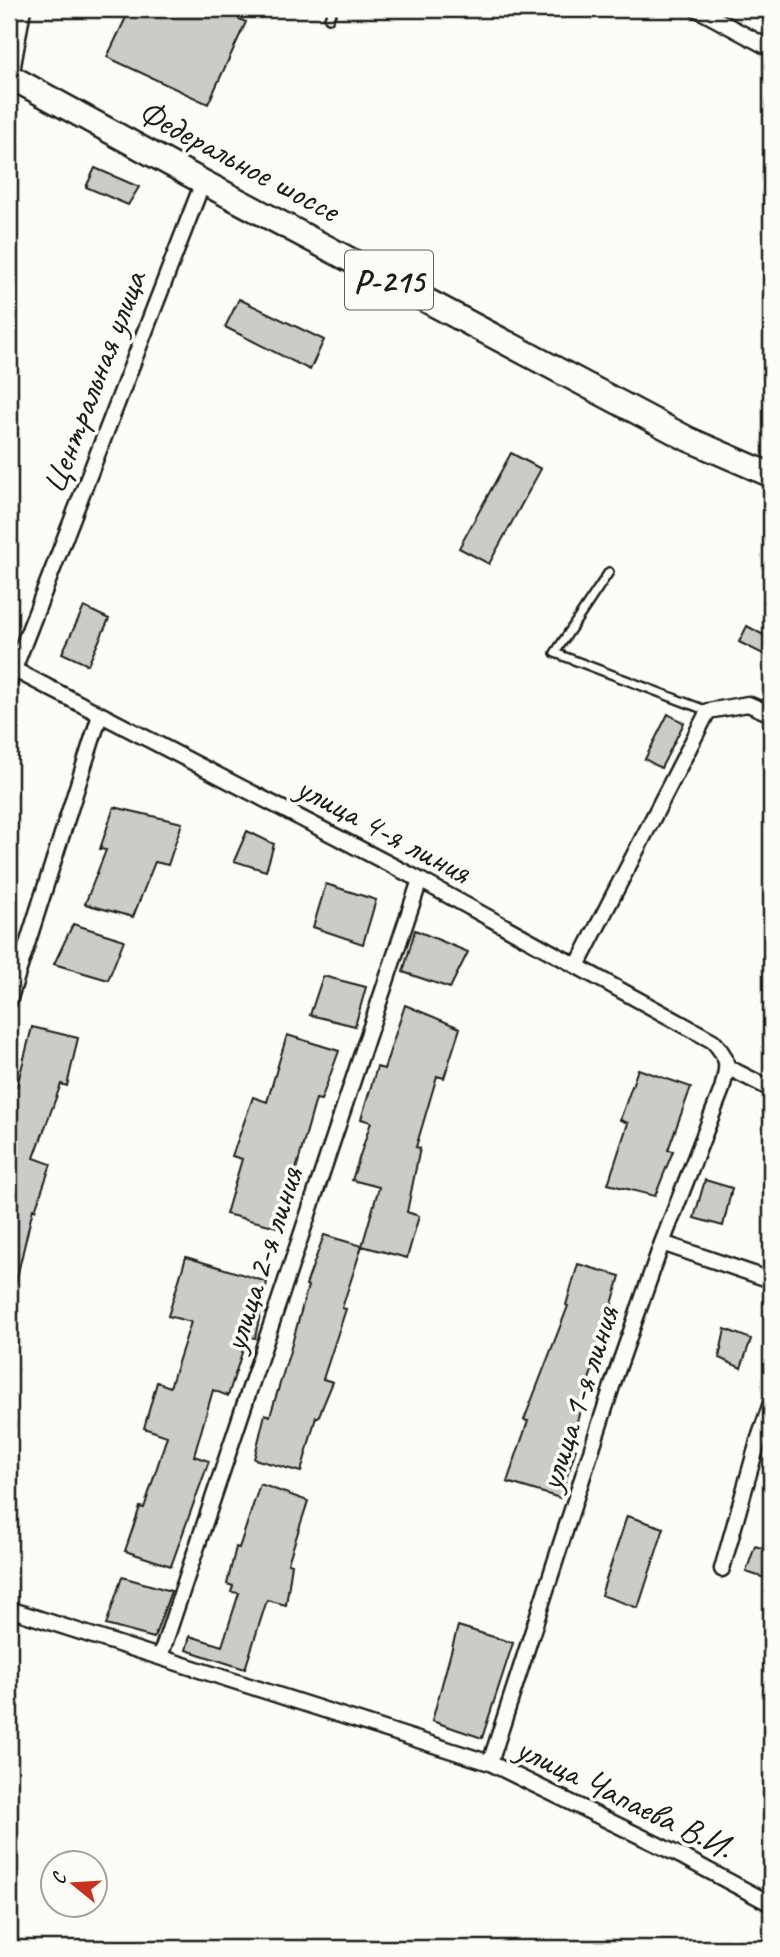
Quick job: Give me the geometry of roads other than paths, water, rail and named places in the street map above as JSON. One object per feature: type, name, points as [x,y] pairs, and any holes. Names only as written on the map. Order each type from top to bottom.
[{"type":"highway","name":"Федеральное шоссе","points":[[10,76],[203,182],[688,439],[771,475]]},
{"type":"street","points":[[10,76],[23,9]]},
{"type":"street","points":[[697,9],[771,49]]},
{"type":"street","name":"Центральная улица","points":[[10,673],[203,182]]},
{"type":"street","name":"улица 4-я линия","points":[[10,673],[100,715],[420,880],[713,1041],[726,1061],[771,1089]]},
{"type":"street","points":[[577,966],[708,711],[748,704],[771,714]]},
{"type":"street","points":[[9,1001],[100,715]]},
{"type":"street","name":"улица 2-я линия","points":[[160,1657],[420,880]]},
{"type":"street","name":"улица 1-я линия","points":[[490,1763],[610,1394],[662,1243],[722,1089],[726,1061]]},
{"type":"street","points":[[662,1243],[771,1280]]},
{"type":"street","points":[[722,1569],[771,1403]]},
{"type":"street","name":"улица Чапаева В.И.","points":[[9,1609],[490,1763],[683,1857],[771,1904]]},
{"type":"lane","points":[[329,18],[333,9]]},
{"type":"lane","points":[[609,572],[555,653],[708,711]]}]
